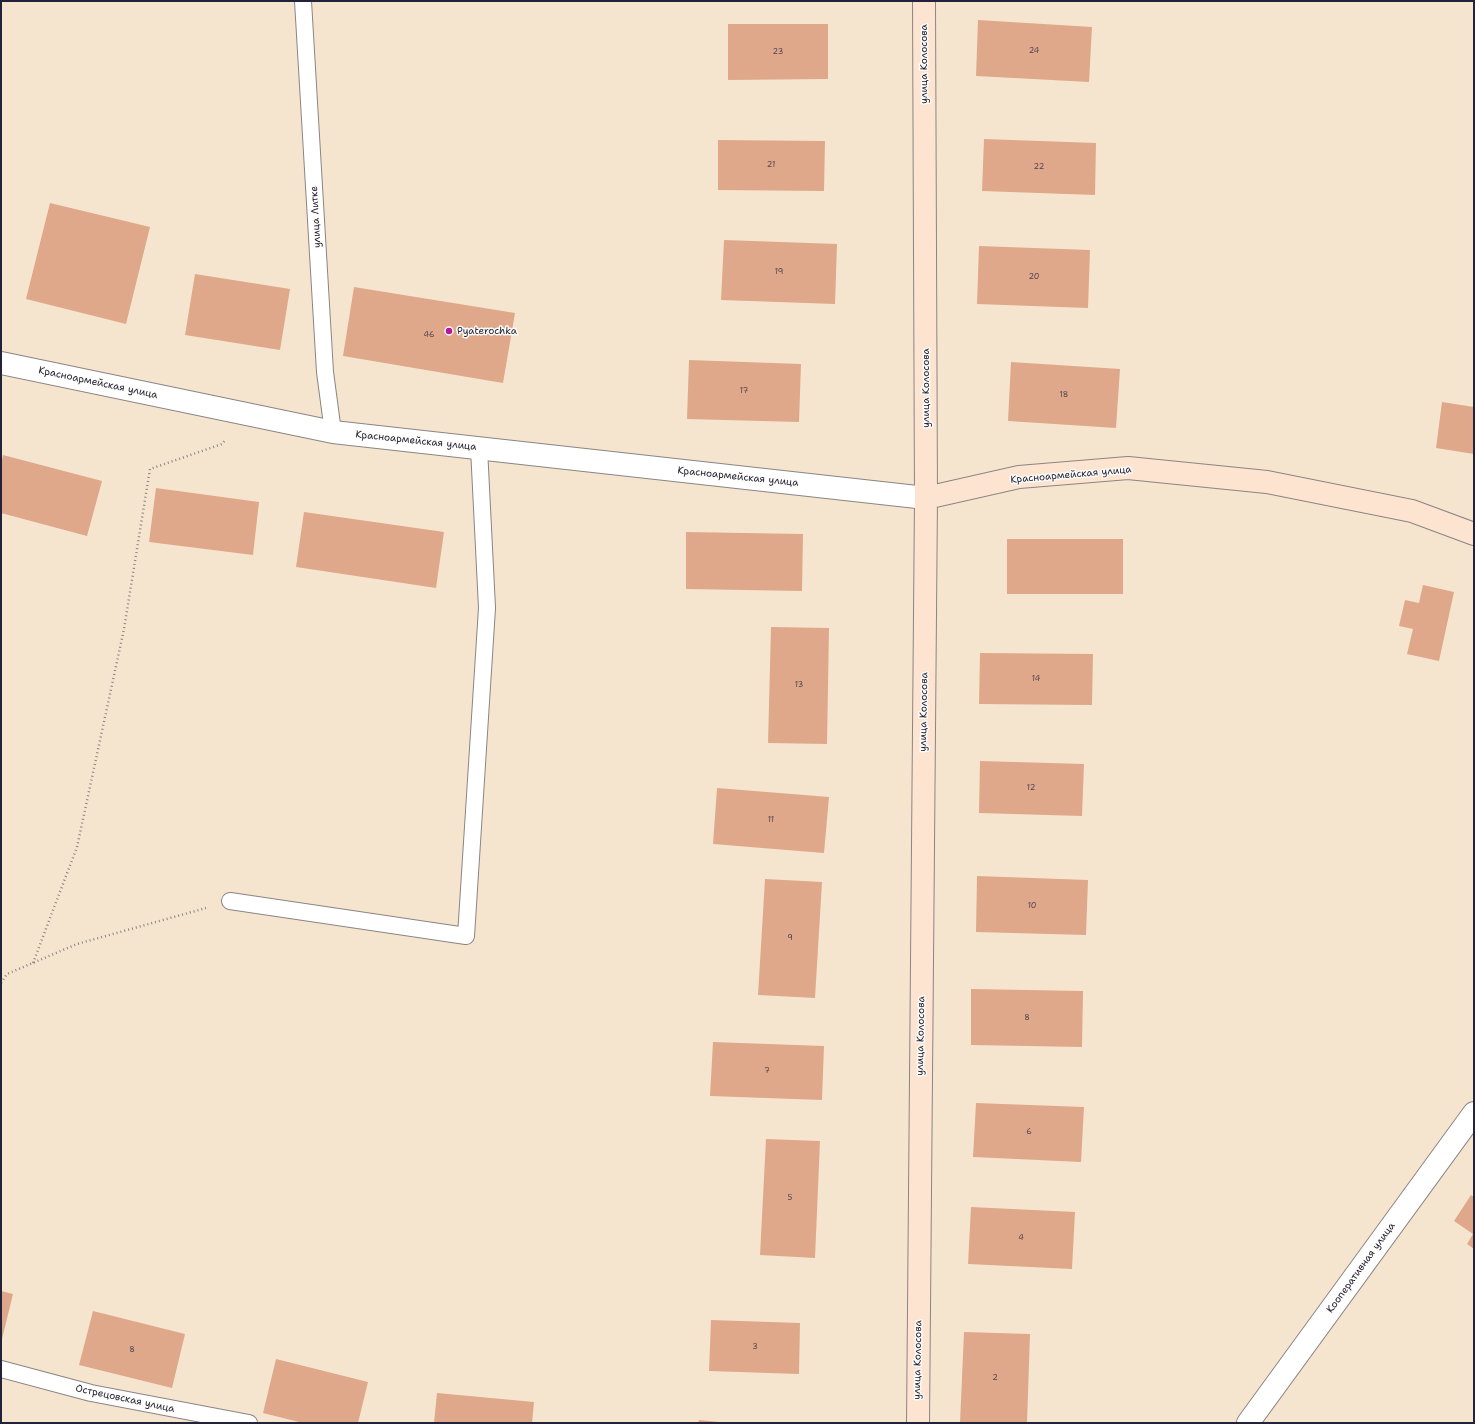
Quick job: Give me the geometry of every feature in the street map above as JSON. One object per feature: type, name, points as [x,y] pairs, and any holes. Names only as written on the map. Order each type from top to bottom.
[{"type":"main road","name":"улица Колосова","points":[[918,1423],[926,498],[924,1]]},
{"type":"main road","name":"Красноармейская улица","points":[[926,498],[1019,477],[1128,468],[1267,482],[1412,511],[1474,534]]},
{"type":"street","name":"Красноармейская улица","points":[[1,362],[333,432],[926,498]]},
{"type":"street","name":"Кооперативная улица","points":[[1248,1423],[1474,1113]]},
{"type":"lane","name":"улица Литке","points":[[303,1],[325,372],[333,432]]},
{"type":"lane","points":[[230,901],[466,936],[487,608],[479,448]]},
{"type":"lane","name":"Острецовская улица","points":[[1,1369],[91,1393],[249,1423]]},
{"type":"path","points":[[33,963],[77,847],[124,629],[150,469],[222,444],[248,414]]},
{"type":"path","points":[[1,983],[7,974],[77,944],[230,901]]},
{"type":"building","points":[[978,20],[1092,27],[1089,82],[976,76]]},
{"type":"building","points":[[728,24],[828,24],[828,79],[728,80]]},
{"type":"building","points":[[984,139],[1096,143],[1095,195],[982,191]]},
{"type":"building","points":[[718,140],[825,141],[824,191],[718,190]]},
{"type":"building","points":[[50,203],[150,227],[126,324],[26,299]]},
{"type":"building","points":[[724,240],[837,244],[835,304],[721,300]]},
{"type":"building","points":[[979,246],[1090,250],[1088,308],[977,304]]},
{"type":"building","points":[[195,274],[290,289],[280,350],[185,335]]},
{"type":"building","points":[[354,287],[515,313],[503,383],[343,356]]},
{"type":"building","points":[[689,360],[801,364],[799,422],[687,419]]},
{"type":"building","points":[[1011,362],[1120,369],[1116,428],[1008,421]]},
{"type":"building","points":[[1442,402],[1474,407],[1474,454],[1436,448]]},
{"type":"building","points":[[3,455],[102,481],[87,536],[1,513],[1,464]]},
{"type":"building","points":[[156,488],[259,502],[253,555],[149,542]]},
{"type":"building","points":[[304,512],[444,532],[436,588],[296,567]]},
{"type":"building","points":[[686,532],[803,534],[802,591],[686,589]]},
{"type":"building","points":[[1007,539],[1123,539],[1123,594],[1007,594]]},
{"type":"building","points":[[1423,585],[1454,592],[1439,661],[1407,654],[1413,629],[1399,626],[1405,600],[1419,603]]},
{"type":"building","points":[[771,627],[829,628],[827,744],[768,743]]},
{"type":"building","points":[[980,653],[1093,654],[1092,705],[979,704]]},
{"type":"building","points":[[980,761],[1084,764],[1082,816],[979,813]]},
{"type":"building","points":[[717,788],[829,797],[824,853],[713,844]]},
{"type":"building","points":[[977,876],[1088,880],[1086,935],[976,932]]},
{"type":"building","points":[[765,879],[822,882],[815,998],[758,995]]},
{"type":"building","points":[[971,989],[1083,991],[1082,1047],[971,1045]]},
{"type":"building","points":[[713,1042],[824,1046],[822,1100],[710,1096]]},
{"type":"building","points":[[976,1103],[1084,1107],[1081,1162],[973,1157]]},
{"type":"building","points":[[766,1139],[820,1141],[815,1258],[760,1255]]},
{"type":"building","points":[[1471,1195],[1474,1197],[1474,1249],[1467,1244],[1473,1234],[1454,1221]]},
{"type":"building","points":[[971,1207],[1075,1212],[1072,1269],[968,1264]]},
{"type":"building","points":[[1,1291],[13,1294],[2,1339],[1,1339]]},
{"type":"building","points":[[93,1311],[185,1334],[172,1388],[79,1365]]},
{"type":"building","points":[[711,1320],[800,1323],[799,1374],[709,1371]]},
{"type":"building","points":[[964,1332],[1030,1334],[1027,1423],[960,1423]]},
{"type":"building","points":[[276,1359],[368,1382],[358,1423],[303,1423],[263,1413]]},
{"type":"building","points":[[437,1393],[534,1402],[532,1423],[434,1423]]},
{"type":"building","points":[[699,1420],[719,1422],[719,1423],[698,1423]]},
{"type":"place","name":"Pyaterochka","points":[[449,331]]}]
